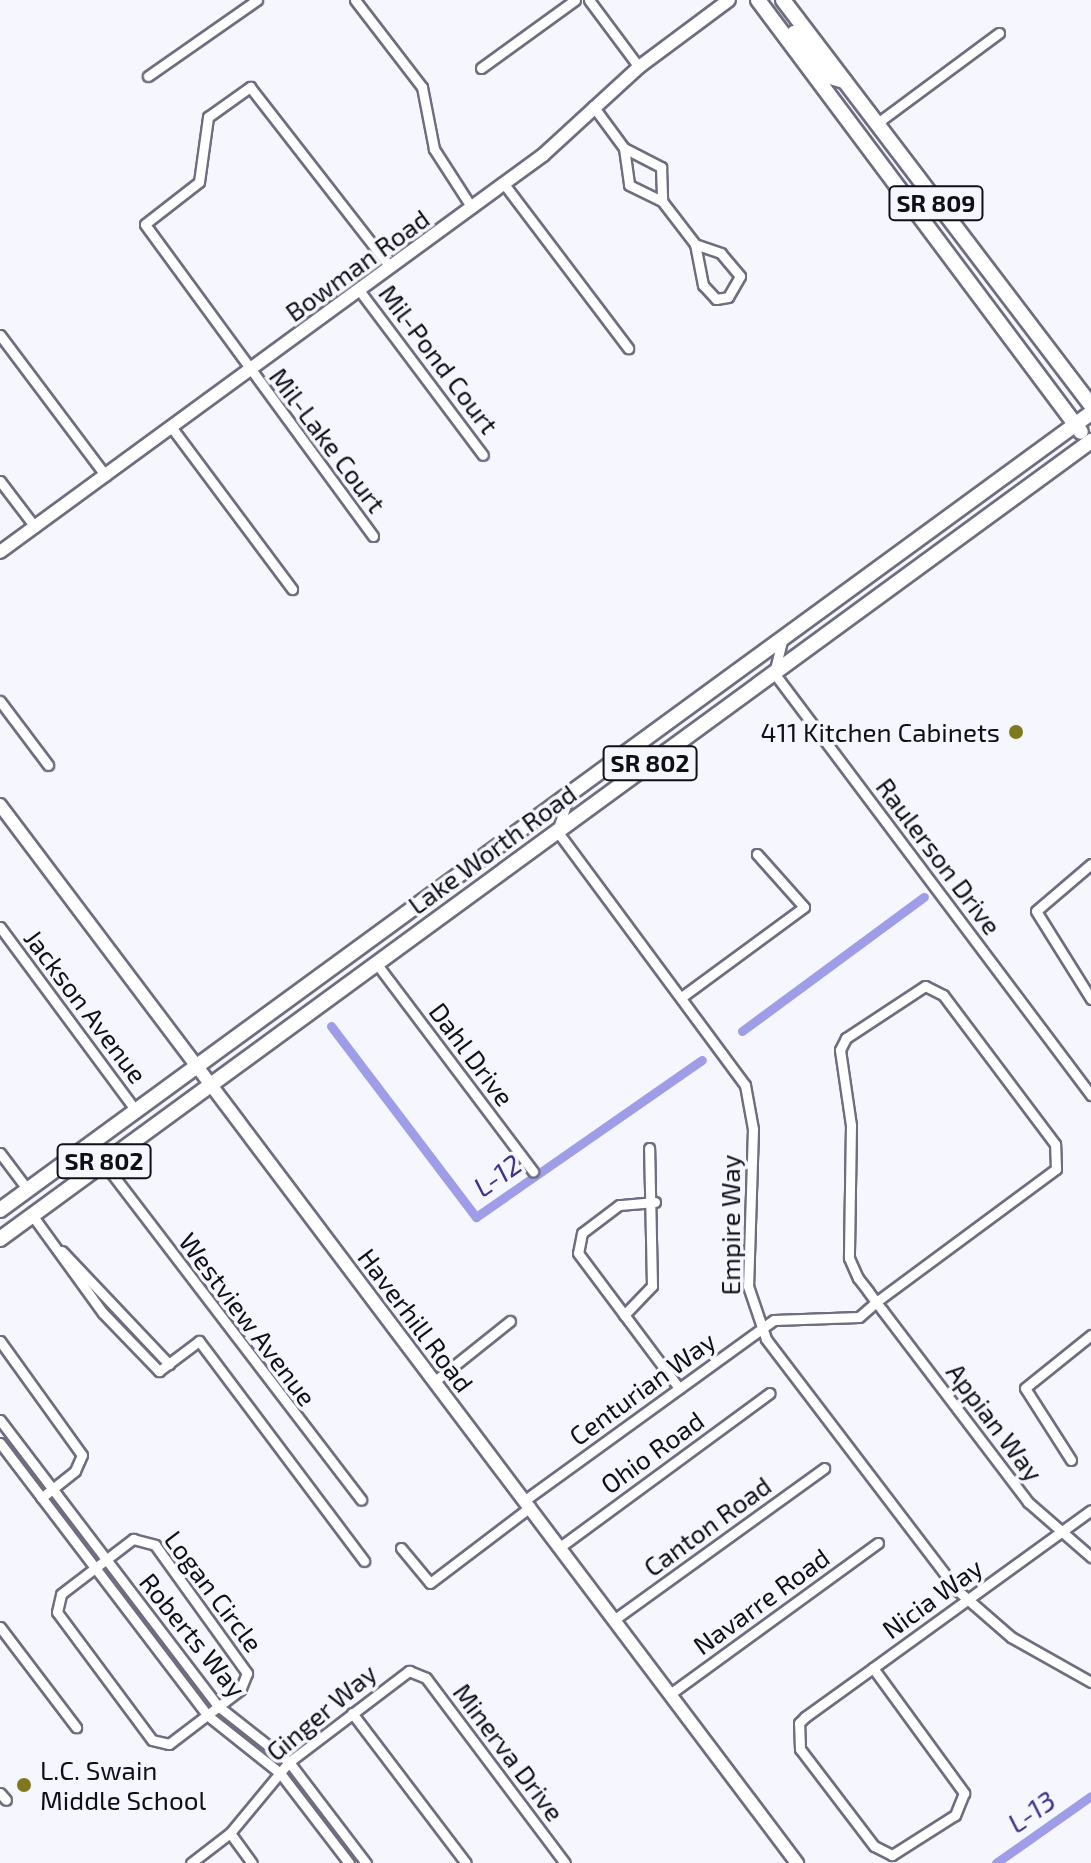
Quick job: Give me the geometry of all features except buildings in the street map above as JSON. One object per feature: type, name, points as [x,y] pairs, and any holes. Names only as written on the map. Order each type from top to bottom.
[{"type":"main road","name":"SR 809","points":[[758,0],[1090,443]]},
{"type":"main road","points":[[769,0],[827,76],[844,81]]},
{"type":"main road","name":"SR 809","points":[[783,0],[1091,405]]},
{"type":"main road","points":[[836,104],[846,107],[918,202],[940,209]]},
{"type":"main road","name":"Lake Worth Road","points":[[0,1210],[1091,413]]},
{"type":"main road","name":"Lake Worth Road","points":[[2,1237],[1090,443]]},
{"type":"main road","points":[[2,1237],[28,1190]]},
{"type":"street","points":[[148,76],[257,0]]},
{"type":"street","points":[[355,0],[422,87],[434,149],[472,208]]},
{"type":"street","points":[[481,68],[575,0]]},
{"type":"street","points":[[589,0],[639,67]]},
{"type":"street","name":"Bowman Road","points":[[0,552],[504,184],[639,67],[729,0]]},
{"type":"street","points":[[876,124],[999,33]]},
{"type":"street","name":"Mil-Lake Court","points":[[373,536],[145,231],[152,213],[203,177],[203,127],[233,97],[256,89],[390,267]]},
{"type":"street","points":[[593,106],[624,148],[661,167],[662,201]]},
{"type":"street","points":[[624,148],[629,185],[662,201],[695,244],[703,285],[716,299],[728,297],[740,276],[721,253],[695,244]]},
{"type":"street","points":[[504,184],[628,348]]},
{"type":"street","name":"Mil-Pond Court","points":[[359,290],[483,455]]},
{"type":"street","points":[[0,335],[106,476]]},
{"type":"street","points":[[172,428],[292,589]]},
{"type":"street","points":[[0,481],[35,527]]},
{"type":"street","points":[[774,673],[784,638]]},
{"type":"street","name":"Raulerson Drive","points":[[774,673],[1091,1095]]},
{"type":"street","points":[[0,701],[48,765]]},
{"type":"street","points":[[557,831],[572,793]]},
{"type":"street","name":"Haverhill Road","points":[[0,805],[797,1863]]},
{"type":"street","name":"Empire Way","points":[[557,831],[735,1065],[750,1099],[748,1286],[760,1330],[967,1600],[1036,1654],[1091,1682]]},
{"type":"street","points":[[683,996],[804,907],[757,854]]},
{"type":"street","points":[[1091,864],[1036,911],[1091,999]]},
{"type":"street","name":"Jackson Avenue","points":[[0,927],[137,1112]]},
{"type":"street","name":"Dahl Drive","points":[[376,963],[533,1171]]},
{"type":"street","name":"Appian Way","points":[[876,1302],[1059,1163],[1055,1144],[932,987],[912,990],[840,1050],[851,1125],[848,1251],[876,1302],[1059,1533],[1091,1557]]},
{"type":"street","points":[[624,1315],[650,1292],[655,1202],[649,1148]]},
{"type":"street","points":[[0,1153],[28,1190]]},
{"type":"street","name":"Westview Avenue","points":[[103,1162],[361,1500]]},
{"type":"street","points":[[655,1202],[619,1205],[579,1239],[582,1260],[679,1388]]},
{"type":"street","points":[[32,1215],[103,1313],[159,1371],[199,1341],[364,1561]]},
{"type":"street","points":[[56,1246],[169,1364]]},
{"type":"street","name":"Centurian Way","points":[[401,1548],[430,1583],[527,1503],[760,1330],[787,1316],[853,1319],[876,1302]]},
{"type":"street","points":[[435,1381],[510,1321]]},
{"type":"street","points":[[1071,1460],[1028,1401],[1028,1382],[1091,1336]]},
{"type":"street","points":[[0,1341],[81,1449],[79,1467],[41,1498]]},
{"type":"street","name":"Ohio Road","points":[[560,1547],[770,1393]]},
{"type":"street","name":"Roberts Way","points":[[0,1420],[104,1561],[218,1706],[289,1762],[366,1863]]},
{"type":"street","name":"Roberts Way","points":[[0,1443],[207,1715],[280,1773],[349,1863]]},
{"type":"street","name":"Canton Road","points":[[615,1619],[824,1468]]},
{"type":"street","name":"Nicia Way","points":[[873,1668],[962,1786],[955,1815],[898,1854],[879,1851],[800,1749],[799,1723],[873,1668],[1091,1510]]},
{"type":"street","name":"Logan Circle","points":[[104,1561],[133,1539],[155,1545],[246,1667],[245,1685],[218,1706]]},
{"type":"street","name":"Navarre Road","points":[[670,1694],[878,1543]]},
{"type":"street","points":[[104,1561],[61,1594],[57,1612],[152,1740],[169,1744],[218,1706]]},
{"type":"street","points":[[0,1627],[76,1727]]},
{"type":"street","name":"Ginger Way","points":[[191,1863],[230,1833],[289,1762],[403,1673],[416,1671]]},
{"type":"street","name":"Minerva Drive","points":[[416,1671],[565,1863]]},
{"type":"street","points":[[352,1713],[466,1863]]},
{"type":"street","points":[[230,1833],[252,1863]]},
{"type":"waterway","name":"L-12","points":[[742,1031],[924,897]]},
{"type":"waterway","name":"L-12","points":[[331,1026],[476,1217],[702,1060]]},
{"type":"waterway","name":"L-13","points":[[996,1863],[1091,1796]]},
{"type":"place","name":"411 Kitchen Cabinets","points":[[1016,732]]},
{"type":"place","name":"L.C. Swain Middle School","points":[[24,1785]]}]
